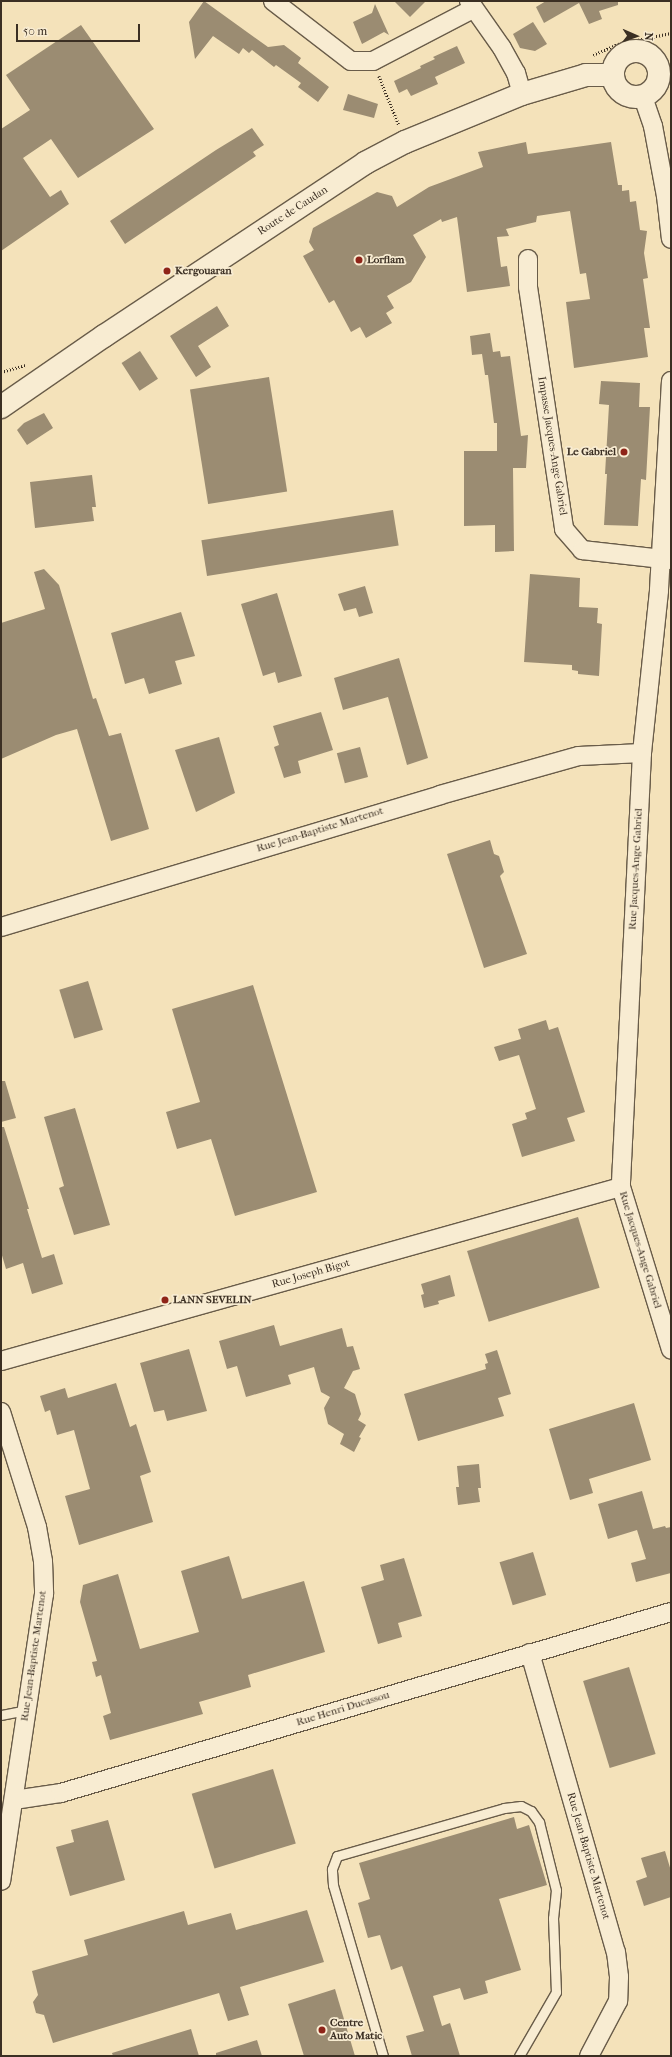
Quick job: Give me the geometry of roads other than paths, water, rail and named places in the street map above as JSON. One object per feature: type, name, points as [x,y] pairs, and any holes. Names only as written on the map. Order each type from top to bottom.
[{"type":"street","points":[[273,1],[350,61],[373,61],[471,5],[502,48],[516,73],[522,94]]},
{"type":"street","points":[[629,52],[644,52],[663,58],[659,68],[659,82],[655,88],[643,97],[629,97],[623,94],[614,82],[613,75],[617,61],[629,52]]},
{"type":"street","name":"Route de Caudan","points":[[1,407],[111,331],[365,163],[405,142],[522,94],[586,75],[613,75]]},
{"type":"street","points":[[643,97],[653,126],[666,196],[671,238]]},
{"type":"street","name":"Impasse Jacques-Ange Gabriel","points":[[528,259],[528,287],[564,529],[582,550],[666,560]]},
{"type":"street","name":"Rue Jacques-Ange Gabriel","points":[[671,381],[666,560],[659,591],[642,753],[620,1187],[671,1350]]},
{"type":"street","name":"Rue Jean-Baptiste Martenot","points":[[1,927],[440,795],[579,756],[642,753]]},
{"type":"street","name":"Rue Joseph Bigot","points":[[1,1361],[620,1187]]},
{"type":"street","name":"Rue Jean-Baptiste Martenot","points":[[1,1412],[37,1527],[43,1561],[44,1594],[1,1881]]},
{"type":"street","name":"Rue Henri Ducassou","points":[[14,1800],[61,1793],[671,1612]]},
{"type":"street","name":"Rue Jean-Baptiste Martenot","points":[[530,1654],[616,1952],[619,1977],[618,2001],[589,2056]]},
{"type":"lane","points":[[1,1715],[27,1710]]},
{"type":"lane","points":[[383,2056],[333,1884],[332,1869],[337,1856],[504,1808],[521,1806],[531,1811],[539,1822],[556,1890],[553,1918],[556,1992],[519,2056]]},
{"type":"place","name":"Lorflam","points":[[359,260]]},
{"type":"place","name":"Kergouaran","points":[[167,271]]},
{"type":"place","name":"Le Gabriel","points":[[624,452]]},
{"type":"place","name":"LANN SEVELIN","points":[[165,1300]]},
{"type":"place","name":"Centre Auto Matic","points":[[322,2030]]}]
